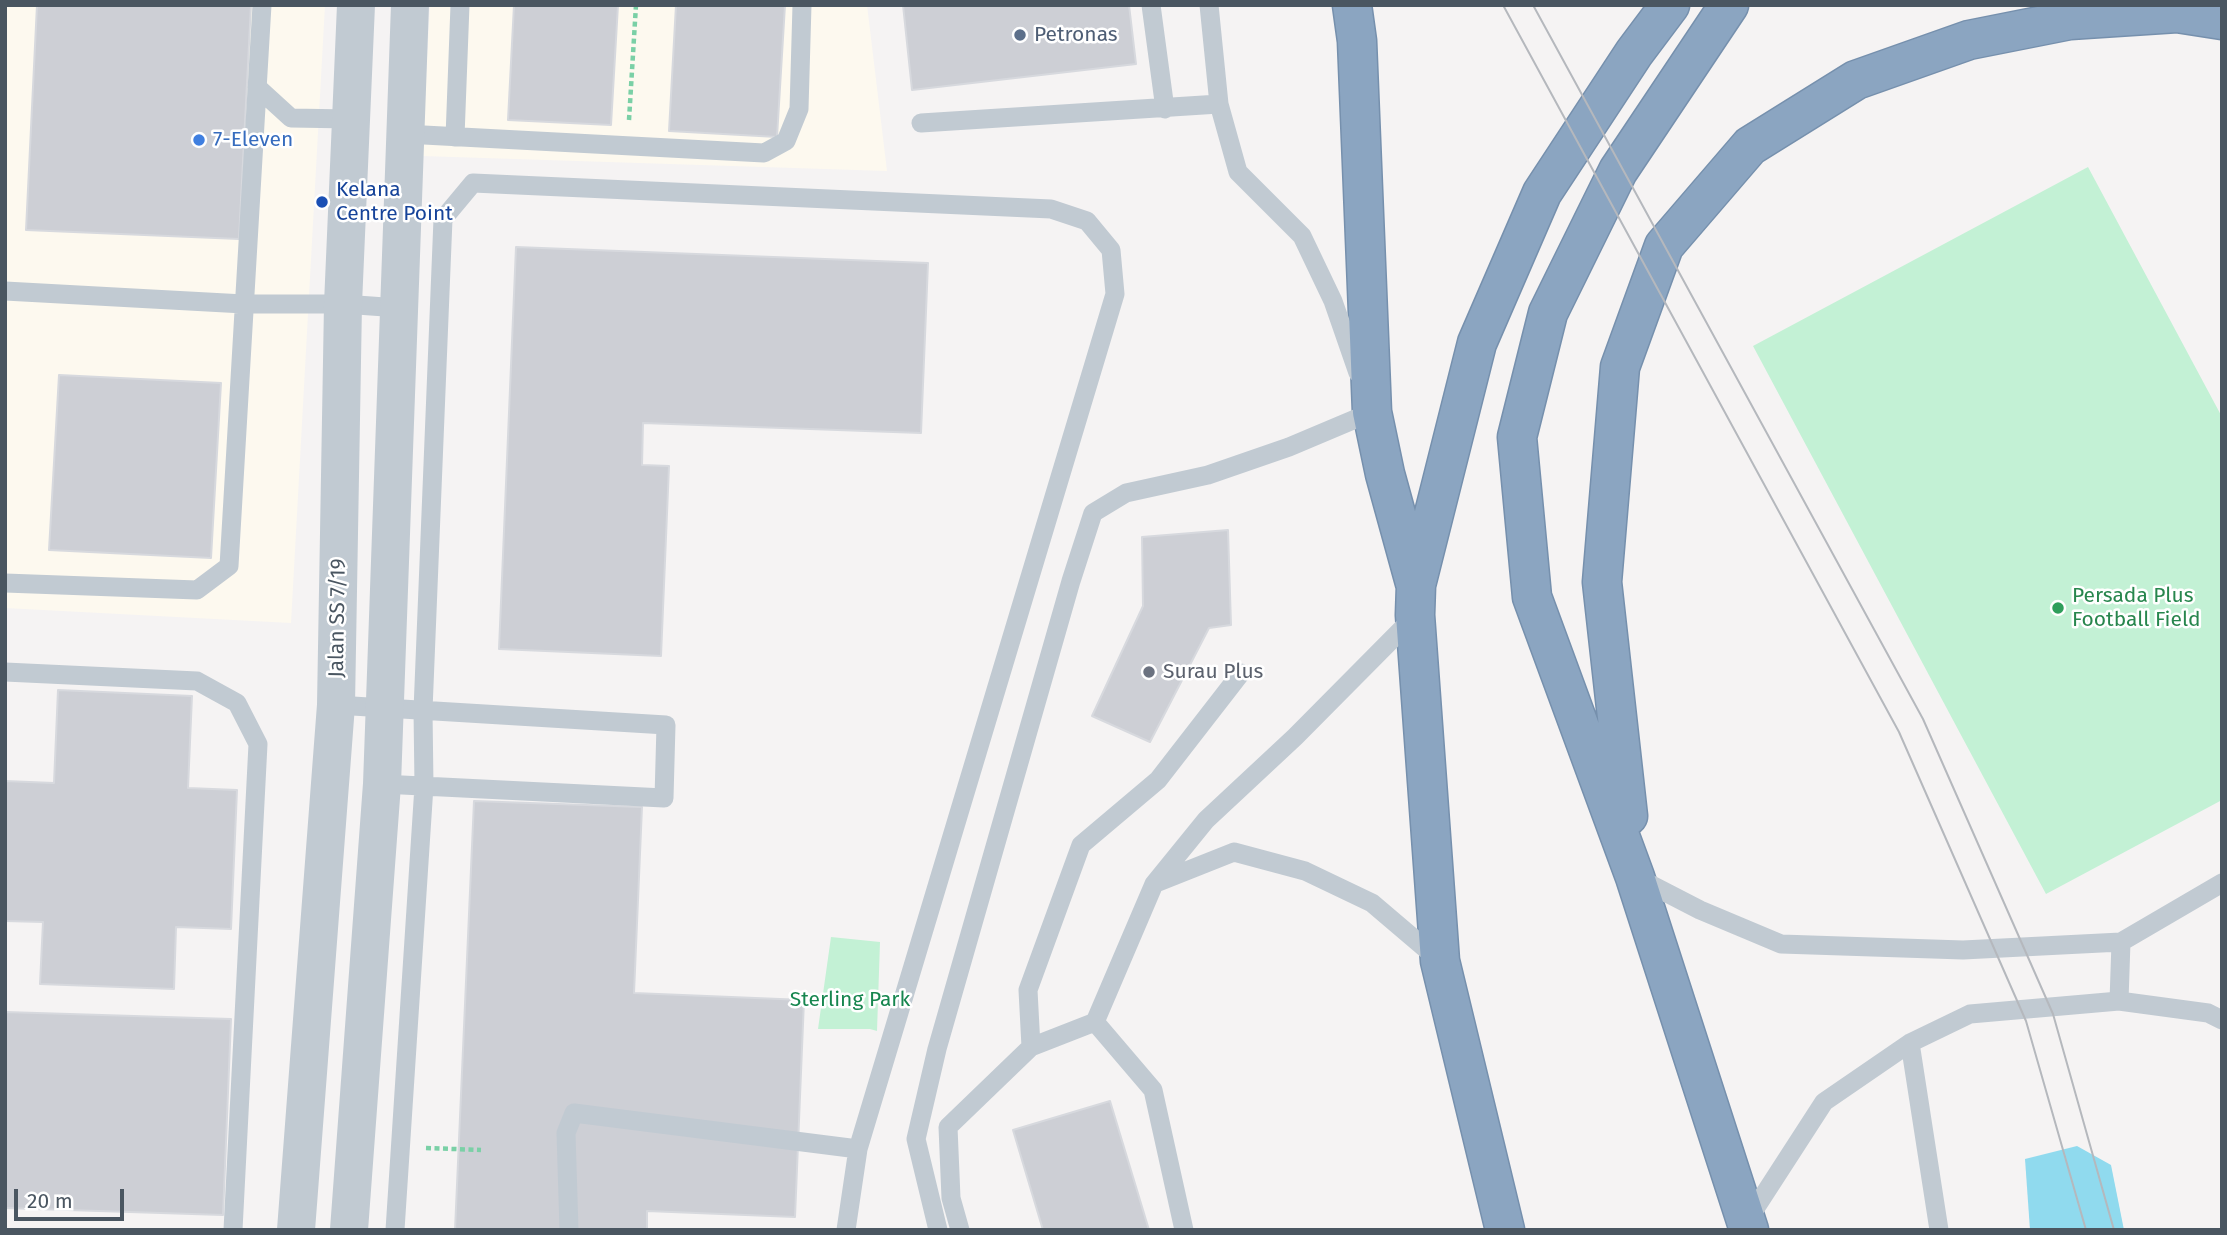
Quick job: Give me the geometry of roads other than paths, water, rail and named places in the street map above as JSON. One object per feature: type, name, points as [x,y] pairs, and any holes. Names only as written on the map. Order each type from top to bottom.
[{"type":"highway","points":[[1352,5],[1357,41],[1372,412],[1415,600],[1440,961],[1505,1230]]},
{"type":"highway","points":[[1415,600],[1478,343],[1542,193],[1634,53],[1670,5]]},
{"type":"highway","points":[[1729,5],[1618,171],[1548,313],[1517,437],[1532,597],[1635,877],[1748,1225]]},
{"type":"highway","points":[[1635,877],[1602,582],[1620,367],[1664,246],[1750,146],[1856,80],[1969,40],[2070,20],[2177,13],[2222,20]]},
{"type":"street","name":"Jalan SS 7/19","points":[[296,1230],[336,705],[343,304],[356,5]]},
{"type":"street","points":[[349,1230],[382,784],[410,5]]},
{"type":"lane","points":[[5,583],[197,590],[229,566],[262,5]]},
{"type":"lane","points":[[455,137],[460,5]]},
{"type":"lane","points":[[405,134],[764,153],[786,141],[799,109],[802,5]]},
{"type":"lane","points":[[1152,5],[1165,109]]},
{"type":"lane","points":[[938,1230],[916,1139],[937,1049],[1071,581],[1093,513],[1126,493],[1208,475],[1289,447],[1372,412],[1333,301],[1303,236],[1238,172],[1219,104],[1209,5]]},
{"type":"lane","points":[[257,87],[290,118],[351,119]]},
{"type":"lane","points":[[921,123],[1219,104]]},
{"type":"lane","points":[[395,1230],[424,786],[423,710],[443,219],[473,183],[1051,209],[1087,221],[1111,250],[1115,294],[858,1149],[846,1230]]},
{"type":"lane","points":[[5,291],[244,304],[343,304],[399,308]]},
{"type":"lane","points":[[960,1230],[951,1198],[948,1127],[1031,1046],[1095,1022],[1154,884],[1206,820],[1295,737],[1415,600]]},
{"type":"lane","points":[[5,672],[197,681],[237,703],[258,744],[233,1230]]},
{"type":"lane","points":[[1031,1046],[1028,990],[1081,845],[1158,780],[1241,673]]},
{"type":"lane","points":[[336,705],[666,725],[664,798],[382,784]]},
{"type":"lane","points":[[1154,884],[1234,852],[1305,871],[1372,903],[1440,961]]},
{"type":"lane","points":[[1635,877],[1700,910],[1781,944],[1963,950],[2121,942],[2222,883]]},
{"type":"lane","points":[[2119,1001],[2121,942]]},
{"type":"lane","points":[[1748,1225],[1824,1102],[1910,1043],[1970,1014],[2119,1001],[2208,1013],[2222,1020]]},
{"type":"lane","points":[[1095,1022],[1153,1090],[1184,1230]]},
{"type":"lane","points":[[1910,1043],[1939,1230]]},
{"type":"lane","points":[[569,1230],[566,1133],[574,1113],[858,1149]]},
{"type":"water","points":[[2077,1146],[2111,1165],[2124,1230],[2030,1230],[2025,1159]]},
{"type":"tram line","points":[[1503,5],[1899,732],[2026,1021],[2086,1230]]},
{"type":"tram line","points":[[1533,5],[1923,719],[2053,1014],[2114,1230]]},
{"type":"place","name":"Petronas","points":[[1020,35]]},
{"type":"place","name":"7-Eleven","points":[[199,140]]},
{"type":"place","name":"Kelana Centre Point","points":[[322,202]]},
{"type":"place","name":"Persada Plus Football Field","points":[[2058,608]]},
{"type":"place","name":"Surau Plus","points":[[1149,672]]},
{"type":"park label","name":"Sterling Park","points":[[850,1000]]}]
